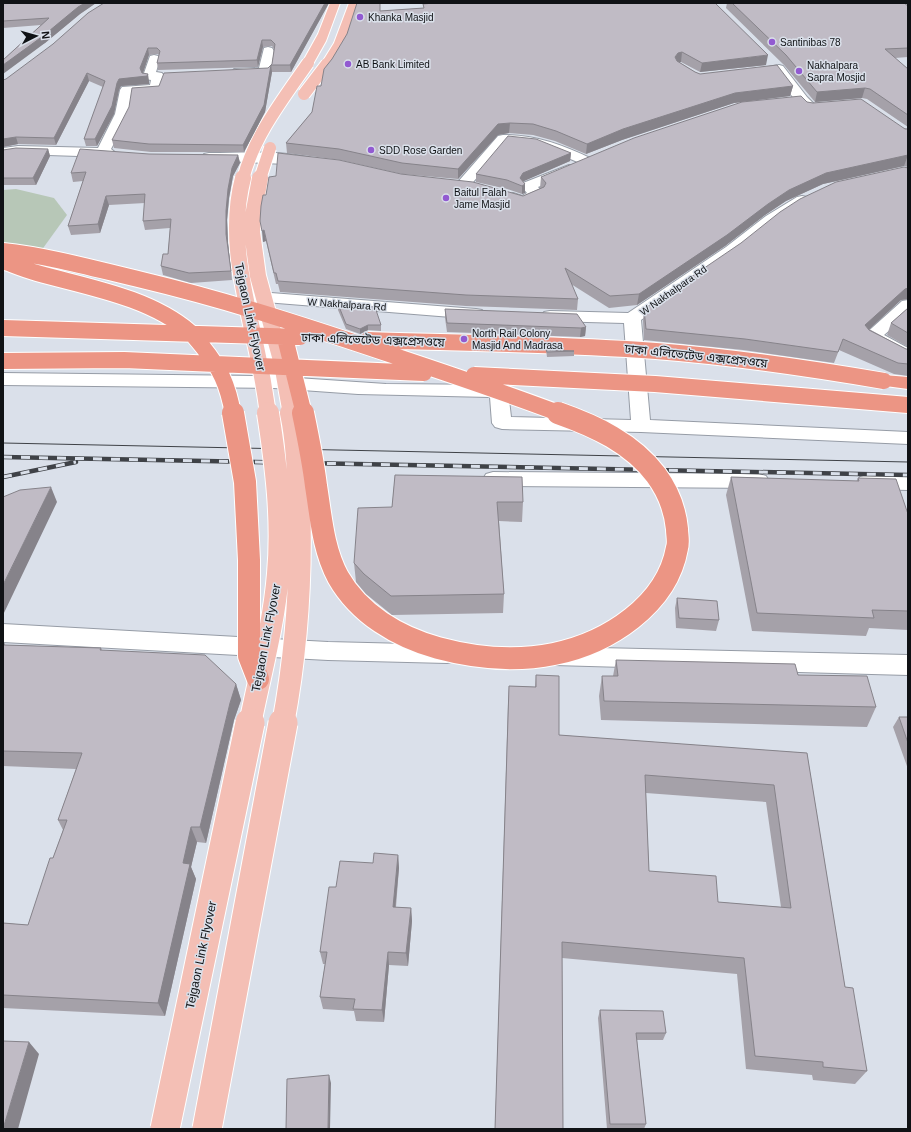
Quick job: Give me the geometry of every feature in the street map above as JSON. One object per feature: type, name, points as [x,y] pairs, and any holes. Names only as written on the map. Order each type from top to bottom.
[{"type":"highway","points":[[3,250],[44,256],[224,300],[255,310],[270,314],[278,317],[286,319],[518,397],[598,430],[638,455],[656,473],[669,495],[677,518],[679,544],[673,569],[662,589],[646,608],[627,623],[605,635],[575,649],[531,658],[486,658],[440,649],[415,641],[395,631],[367,613],[347,592],[336,574],[328,556],[307,430],[293,366],[285,338],[277,321],[273,316],[270,310],[268,301]]},
{"type":"highway","points":[[3,261],[36,273],[95,288],[137,302],[164,315],[190,332],[216,363],[227,388],[245,482],[249,560],[249,656],[258,679]]},
{"type":"highway","name":"ঢাকা এলিভেটেড এক্সপ্রেসওয়ে","points":[[3,328],[622,349],[682,353],[782,365],[884,381],[908,383]]},
{"type":"highway","points":[[3,361],[124,360],[537,378],[655,384],[908,405]]},
{"type":"main road","points":[[317,64],[335,3]]},
{"type":"main road","points":[[317,64],[340,43],[354,3]]},
{"type":"main road","name":"Tejgaon Link Flyover","points":[[207,1129],[292,674],[299,604],[301,545],[298,473],[292,417],[268,301],[258,276],[252,232],[253,216],[261,171],[268,153],[317,64]]},
{"type":"main road","name":"Tejgaon Link Flyover","points":[[164,1129],[270,627],[278,573],[277,492],[269,418],[260,366],[237,259],[236,226],[240,191],[247,166],[259,137],[274,111],[317,64]]},
{"type":"street","points":[[227,73],[265,71],[268,51]]},
{"type":"street","points":[[768,58],[779,69],[802,100],[811,108],[833,106]]},
{"type":"street","points":[[154,59],[149,76],[174,75]]},
{"type":"street","points":[[757,71],[779,69]]},
{"type":"street","points":[[103,152],[122,114],[126,90],[156,89],[158,76]]},
{"type":"street","points":[[787,102],[802,100]]},
{"type":"street","points":[[480,189],[456,185],[503,139],[524,138],[552,144],[587,162]]},
{"type":"street","points":[[3,152],[18,150],[126,154]]},
{"type":"street","points":[[500,193],[523,201],[537,194],[528,186],[600,156]]},
{"type":"street","points":[[195,157],[258,159],[281,158],[318,162]]},
{"type":"street","points":[[258,159],[245,231],[246,255],[250,280],[274,382]]},
{"type":"street","name":"W Nakhalpara Rd","points":[[538,316],[632,318],[732,250],[771,218],[816,194]]},
{"type":"street","name":"W Nakhalpara Rd","points":[[268,301],[490,314]]},
{"type":"street","points":[[908,305],[872,336],[908,355]]},
{"type":"street","points":[[632,318],[641,426]]},
{"type":"street","points":[[3,379],[274,382],[312,386],[448,391],[499,391],[502,423],[641,426],[908,438]]},
{"type":"street","points":[[472,479],[781,482]]},
{"type":"street","points":[[852,482],[908,483]]},
{"type":"street","points":[[3,633],[328,651],[908,665]]},
{"type":"green space","points":[[16,189],[54,198],[67,215],[41,251],[3,245],[3,190]]},
{"type":"building","points":[[3,3],[85,3],[3,65],[3,60],[49,18],[3,21]]},
{"type":"building","points":[[104,3],[325,3],[290,65],[271,65],[275,44],[271,40],[262,40],[257,60],[157,63],[160,51],[157,48],[148,48],[140,68],[142,73],[148,74],[147,76],[119,79],[112,106],[95,139],[84,139],[105,81],[87,73],[54,138],[16,137],[3,139],[3,80],[53,44],[88,13]]},
{"type":"building","points":[[357,3],[380,3],[380,11],[424,8],[423,4],[434,3],[715,3],[768,55],[702,63],[682,52],[678,53],[675,57],[677,61],[700,74],[777,65],[793,86],[735,93],[623,129],[587,144],[556,131],[533,124],[498,124],[458,169],[402,163],[339,149],[286,143],[312,112],[317,86],[321,86],[324,69],[347,34]]},
{"type":"building","points":[[732,3],[904,3],[908,6],[908,48],[885,49],[908,69],[908,115],[870,89],[865,88],[817,92],[786,55]]},
{"type":"building","points":[[271,65],[264,105],[243,145],[149,144],[112,140],[129,107],[132,88],[159,86],[164,73],[268,68]]},
{"type":"building","points":[[801,96],[807,102],[813,103],[861,99],[905,129],[908,129],[908,155],[826,173],[789,190],[727,235],[639,294],[610,296],[565,268],[578,299],[466,295],[278,281],[276,273],[274,273],[264,230],[262,231],[260,221],[263,195],[266,195],[269,177],[276,176],[278,153],[339,160],[401,174],[473,182],[523,196],[544,187],[546,183],[541,177],[634,138],[742,102]]},
{"type":"building","points":[[508,136],[536,139],[571,153],[523,173],[520,178],[525,184],[522,186],[507,180],[476,174]]},
{"type":"building","points":[[16,148],[48,149],[33,178],[3,178],[3,150]]},
{"type":"building","points":[[80,149],[149,154],[238,155],[232,168],[226,211],[226,234],[231,271],[189,273],[161,266],[163,254],[168,254],[171,219],[143,221],[145,194],[106,196],[98,224],[68,226],[86,172],[71,173]]},
{"type":"building","points":[[904,167],[908,168],[908,288],[865,325],[869,330],[908,349],[908,364],[898,363],[843,339],[838,352],[745,339],[646,329],[644,309],[741,243],[780,212],[800,199],[836,182]]},
{"type":"building","points":[[338,304],[375,307],[381,325],[368,325],[360,329],[346,324]]},
{"type":"building","points":[[908,308],[908,333],[891,323]]},
{"type":"building","points":[[445,309],[577,314],[586,327],[447,323]]},
{"type":"building","points":[[546,350],[574,351],[547,352]]},
{"type":"building","points":[[395,475],[522,477],[523,502],[497,502],[504,594],[391,596],[364,574],[354,563],[358,508],[392,507]]},
{"type":"building","points":[[731,477],[859,481],[858,478],[896,479],[908,514],[908,611],[872,610],[874,618],[757,613]]},
{"type":"building","points":[[51,487],[3,585],[3,497],[20,490]]},
{"type":"building","points":[[677,598],[717,601],[719,620],[679,618]]},
{"type":"building","points":[[3,643],[4,645],[101,648],[100,650],[205,655],[236,684],[200,827],[191,827],[183,863],[190,864],[158,1003],[3,995],[3,923],[28,925],[50,858],[53,858],[67,820],[58,820],[82,753],[3,751]]},
{"type":"building","points":[[616,660],[795,664],[798,675],[867,676],[876,707],[604,701],[602,676],[618,676]]},
{"type":"building","points":[[536,675],[559,676],[559,735],[807,753],[845,987],[853,988],[867,1071],[823,1067],[823,1062],[755,1056],[744,958],[562,942],[563,1129],[495,1129],[509,686],[536,687]],"holes":[[[645,775],[774,785],[791,908],[718,902],[716,876],[649,871]]]},
{"type":"building","points":[[899,717],[908,717],[908,743]]},
{"type":"building","points":[[374,853],[398,855],[393,907],[411,908],[406,953],[388,952],[382,1010],[353,1009],[355,999],[320,997],[327,952],[320,952],[329,887],[336,887],[340,861],[373,863]]},
{"type":"building","points":[[600,1010],[663,1011],[666,1033],[636,1033],[646,1124],[610,1124]]},
{"type":"building","points":[[3,1041],[29,1042],[3,1129]]},
{"type":"building","points":[[329,1075],[328,1129],[286,1129],[287,1079]]},
{"type":"tram line","points":[[3,443],[908,462]]},
{"type":"railway","points":[[3,457],[908,475]]},
{"type":"railway","points":[[3,477],[76,462]]},
{"type":"place","name":"Khanka Masjid","points":[[360,17]]},
{"type":"place","name":"Santinibas 78","points":[[772,42]]},
{"type":"place","name":"AB Bank Limited","points":[[348,64]]},
{"type":"place","name":"Nakhalpara Sapra Mosjid","points":[[799,71]]},
{"type":"place","name":"SDD Rose Garden","points":[[371,150]]},
{"type":"place","name":"Baitul Falah Jame Masjid","points":[[446,198]]},
{"type":"place","name":"North Rail Colony Masjid And Madrasa","points":[[464,339]]}]
